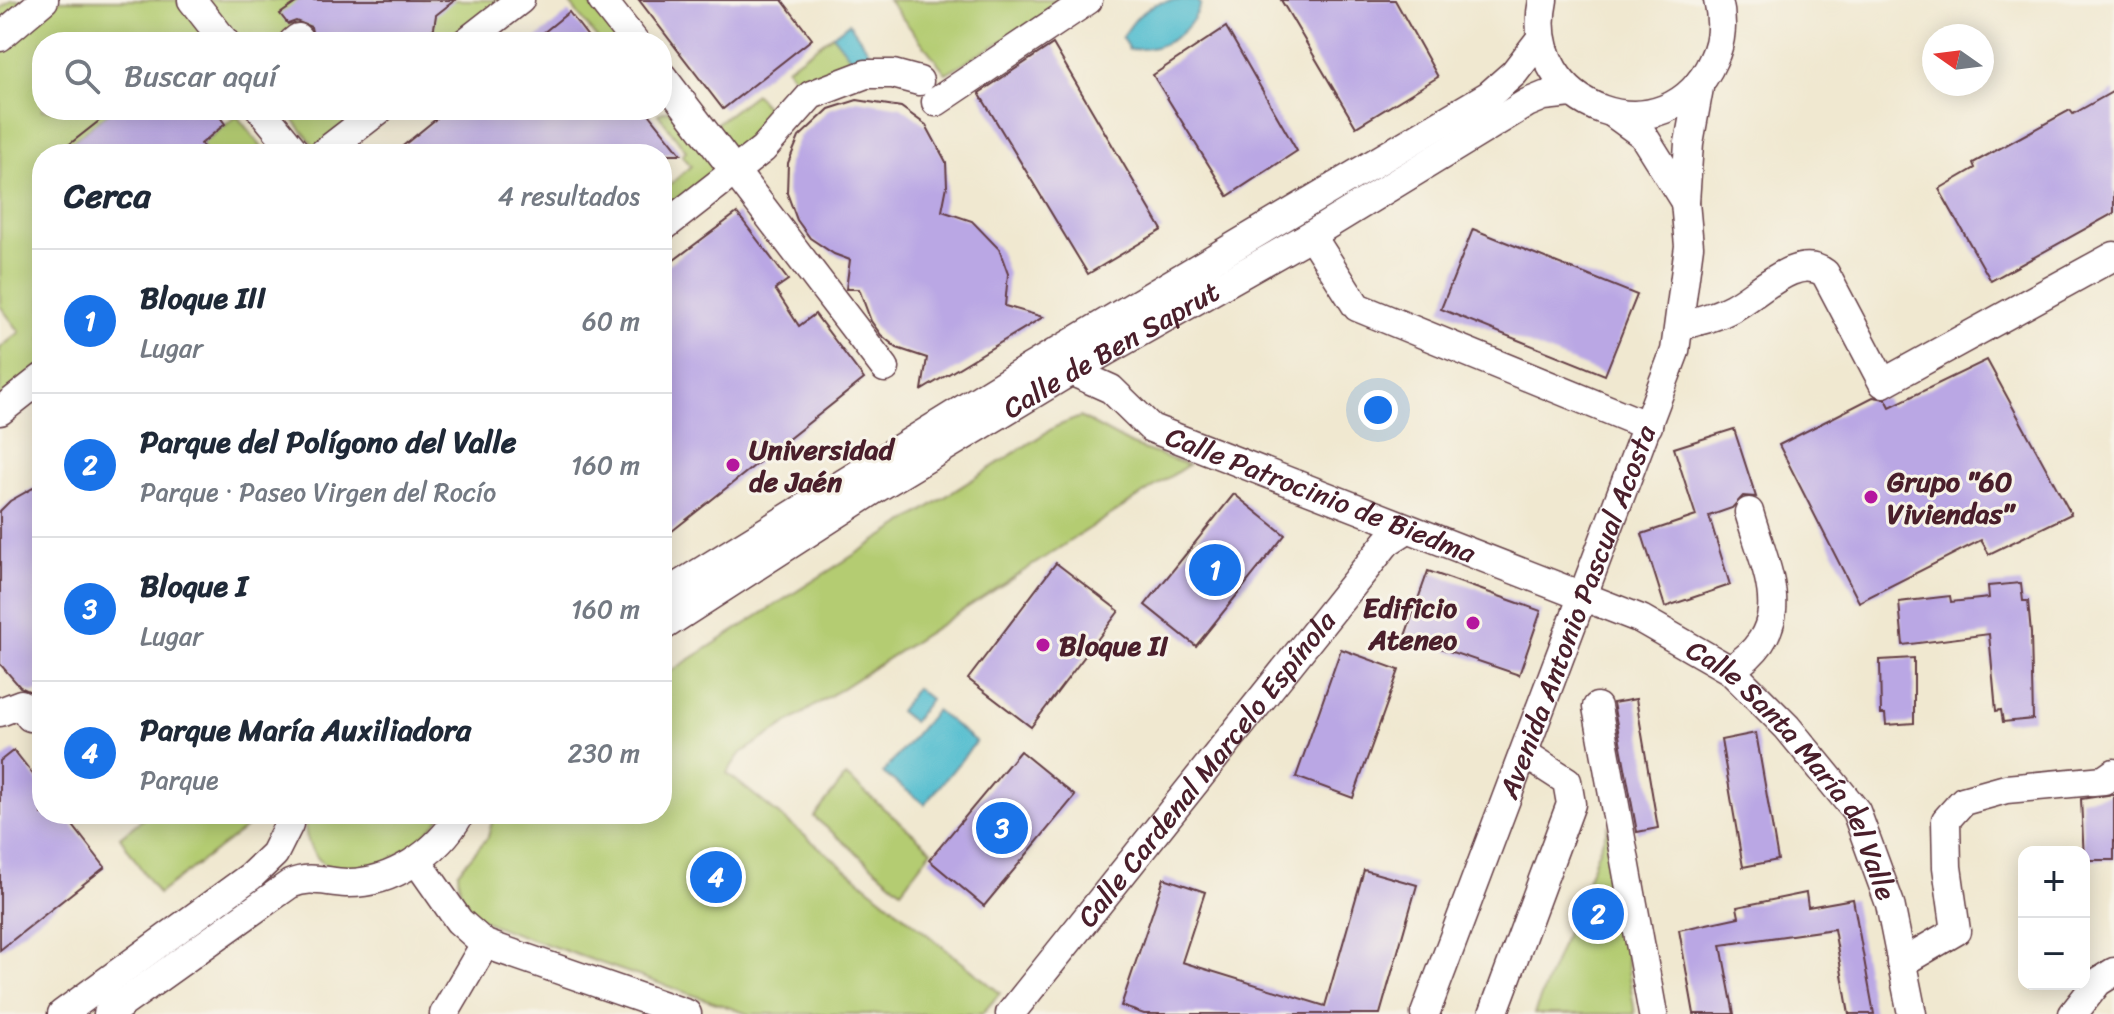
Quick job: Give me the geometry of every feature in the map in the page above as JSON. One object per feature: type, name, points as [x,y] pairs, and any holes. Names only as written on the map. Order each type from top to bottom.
[{"type":"street","points":[[0,37],[44,0]]},
{"type":"street","points":[[192,0],[217,32]]},
{"type":"street","points":[[479,32],[520,0]]},
{"type":"street","points":[[602,0],[627,32]]},
{"type":"street","points":[[672,220],[763,149],[811,95],[866,74],[893,74],[928,91],[1088,0]]},
{"type":"street","points":[[1543,0],[1541,38],[1554,74],[1571,93],[1592,106],[1614,114],[1643,135],[1685,202]]},
{"type":"street","points":[[1614,114],[1646,114],[1662,110],[1676,103],[1700,82],[1710,69],[1720,39],[1718,0]]},
{"type":"street","name":"Calle de Ben Saprut","points":[[672,590],[893,450],[1489,95],[1522,64],[1541,38]]},
{"type":"street","name":"Avenida Antonio Pascual Acosta","points":[[1425,1014],[1675,351],[1689,246],[1685,202],[1692,112],[1700,82]]},
{"type":"street","points":[[672,89],[885,368]]},
{"type":"street","name":"Calle de Ben Saprut","points":[[672,621],[877,488],[1071,371],[1311,235],[1527,103],[1544,96],[1571,93]]},
{"type":"street","points":[[269,120],[289,144]]},
{"type":"street","points":[[286,120],[304,144]]},
{"type":"street","points":[[335,144],[366,120]]},
{"type":"street","points":[[1311,235],[1357,307],[1648,426]]},
{"type":"street","points":[[1679,326],[1716,317],[1783,275],[1806,266],[1816,266],[1825,273],[1883,383],[2114,256]]},
{"type":"street","name":"Calle Patrocinio de Biedma","points":[[1071,371],[1111,389],[1151,428],[1584,598]]},
{"type":"street","points":[[0,411],[32,386]]},
{"type":"street","points":[[1730,670],[1748,659],[1772,627],[1775,602],[1749,512]]},
{"type":"street","name":"Calle Cardenal Marcelo Espínola","points":[[1010,1014],[1387,542],[1407,529]]},
{"type":"street","name":"Calle Santa María del Valle","points":[[1584,598],[1641,619],[1730,670],[1787,727],[1856,811],[1890,904],[1912,1014]]},
{"type":"street","points":[[0,712],[21,704],[30,717],[32,715]]},
{"type":"street","points":[[1597,707],[1653,1014]]},
{"type":"street","points":[[1493,1014],[1571,804],[1567,781],[1525,754]]},
{"type":"street","points":[[1901,963],[1956,931],[1947,867],[1946,820],[1963,801],[2006,789],[2104,780],[2114,773]]},
{"type":"street","points":[[62,1014],[251,876],[274,854],[289,824]]},
{"type":"street","points":[[292,824],[300,854],[328,880]]},
{"type":"street","points":[[108,1014],[290,884],[303,878],[368,880],[417,861],[451,824]]},
{"type":"street","points":[[417,861],[459,921],[485,944],[625,1004],[687,1014]]},
{"type":"street","points":[[444,1014],[485,944]]},
{"type":"street","points":[[2073,1014],[2098,982],[2114,972]]},
{"type":"green space","points":[[11,0],[507,0],[465,32],[32,32],[32,120],[100,120],[69,144],[32,144],[32,376],[0,401],[0,348],[20,332],[0,306],[0,9]]},
{"type":"green space","points":[[587,0],[611,32],[592,32],[568,1]]},
{"type":"green space","points":[[888,0],[1074,0],[946,73]]},
{"type":"green space","points":[[833,35],[856,65],[804,90],[787,68]]},
{"type":"green space","points":[[755,94],[774,115],[765,133],[736,154],[713,126]]},
{"type":"green space","points":[[672,110],[724,167],[672,206],[672,183],[691,166],[682,155],[686,151],[663,120],[672,120]]},
{"type":"green space","points":[[232,120],[240,120],[259,144],[201,144]]},
{"type":"green space","points":[[294,120],[350,120],[319,144],[313,144]]},
{"type":"green space","points":[[1080,417],[1132,445],[1188,465],[740,754],[727,773],[1000,993],[982,1014],[748,1014],[514,933],[481,919],[467,907],[459,887],[458,872],[488,837],[491,824],[672,824],[672,671],[1055,427]]},
{"type":"green space","points":[[846,776],[932,850],[901,890],[814,817]]},
{"type":"green space","points":[[136,824],[251,824],[158,894],[120,837]]},
{"type":"green space","points":[[435,824],[393,858],[370,870],[348,874],[326,866],[318,858],[311,849],[305,826]]},
{"type":"green space","points":[[1608,827],[1635,956],[1626,957],[1635,1014],[1534,1014]]},
{"type":"water","points":[[1197,0],[1201,4],[1196,15],[1173,39],[1152,48],[1129,49],[1122,38],[1145,10],[1171,1]]},
{"type":"water","points":[[849,23],[871,54],[856,65],[833,35]]},
{"type":"water","points":[[916,688],[930,699],[913,722],[899,711]]},
{"type":"water","points":[[936,710],[976,742],[925,804],[883,773]]},
{"type":"building","points":[[300,0],[455,0],[436,15],[434,28],[430,32],[312,32],[311,27],[296,21],[288,24],[280,14]]},
{"type":"building","points":[[639,0],[782,0],[812,39],[723,109],[672,43],[672,32],[664,32]]},
{"type":"building","points":[[1281,0],[1395,0],[1438,77],[1356,127]]},
{"type":"building","points":[[569,12],[584,32],[544,32]]},
{"type":"building","points":[[1226,27],[1297,151],[1228,196],[1153,75]]},
{"type":"building","points":[[1053,44],[1162,230],[1088,274],[979,93]]},
{"type":"building","points":[[2114,91],[2114,213],[1991,281],[1939,189],[1975,168],[1973,163],[2070,110],[2073,114]]},
{"type":"building","points":[[857,100],[901,107],[926,125],[946,162],[947,186],[942,211],[972,221],[999,249],[1008,274],[1005,306],[1043,317],[922,390],[927,358],[897,348],[881,335],[871,321],[859,289],[846,289],[850,260],[834,254],[810,238],[797,220],[787,193],[788,163],[799,137],[829,109]]},
{"type":"building","points":[[100,120],[222,120],[225,124],[201,144],[70,144]]},
{"type":"building","points":[[435,120],[654,120],[681,154],[672,154],[672,144],[405,144]]},
{"type":"building","points":[[737,213],[788,280],[775,289],[799,326],[815,314],[864,379],[672,531],[672,262]]},
{"type":"building","points":[[1473,229],[1637,295],[1605,375],[1441,309]]},
{"type":"building","points":[[1987,360],[2071,514],[1989,554],[1981,540],[1859,602],[1779,445],[1873,397],[1886,399],[1890,407]]},
{"type":"building","points":[[1734,429],[1756,497],[1743,496],[1732,508],[1709,516],[1730,585],[1665,607],[1642,534],[1696,516],[1674,448]]},
{"type":"building","points":[[32,489],[32,693],[20,687],[0,664],[0,511],[10,501]]},
{"type":"building","points":[[1234,494],[1285,535],[1196,646],[1145,605]]},
{"type":"building","name":"Bloque II","points":[[1056,563],[1119,611],[1031,727],[968,679]]},
{"type":"building","name":"Edificio Ateneo","points":[[1428,571],[1541,611],[1519,675],[1405,636]]},
{"type":"building","points":[[2021,583],[2023,601],[2028,601],[2031,633],[2033,719],[2003,722],[2001,710],[1996,711],[1989,634],[1903,645],[1899,602],[1950,596],[1951,602],[1989,598],[1988,586]]},
{"type":"building","points":[[1341,649],[1399,670],[1353,798],[1296,777]]},
{"type":"building","points":[[1914,658],[1914,723],[1886,725],[1885,714],[1881,714],[1880,660]]},
{"type":"building","points":[[1636,699],[1658,828],[1637,832],[1613,703]]},
{"type":"building","points":[[1756,733],[1778,860],[1743,867],[1721,740]]},
{"type":"building","points":[[14,750],[32,773],[32,824],[72,824],[105,867],[0,950],[0,761]]},
{"type":"building","points":[[1020,751],[1075,796],[984,906],[929,860]]},
{"type":"building","points":[[2114,794],[2114,860],[2090,860],[2090,846],[2083,846],[2081,799]]},
{"type":"building","points":[[1364,870],[1417,885],[1380,1014],[1144,1014],[1121,1006],[1164,878],[1205,892],[1182,962],[1325,1006]]},
{"type":"building","points":[[1806,893],[1808,907],[1853,899],[1874,1014],[1849,1014],[1834,929],[1721,945],[1734,1014],[1694,1014],[1679,930],[1739,917],[1737,907]]},
{"type":"place","name":"Universidad de Jaén","points":[[733,465]]},
{"type":"place","name":"Grupo \"60 Viviendas\"","points":[[1871,497]]},
{"type":"place","name":"Bloque III","points":[[1215,570]]},
{"type":"place","name":"Edificio Ateneo","points":[[1473,623]]},
{"type":"place","name":"Bloque II","points":[[1043,645]]},
{"type":"place","name":"Bloque I","points":[[1002,828]]},
{"type":"place","name":"Parque María Auxiliadora","points":[[716,877]]},
{"type":"place","name":"Parque del Polígono del Valle","points":[[1598,914]]}]
